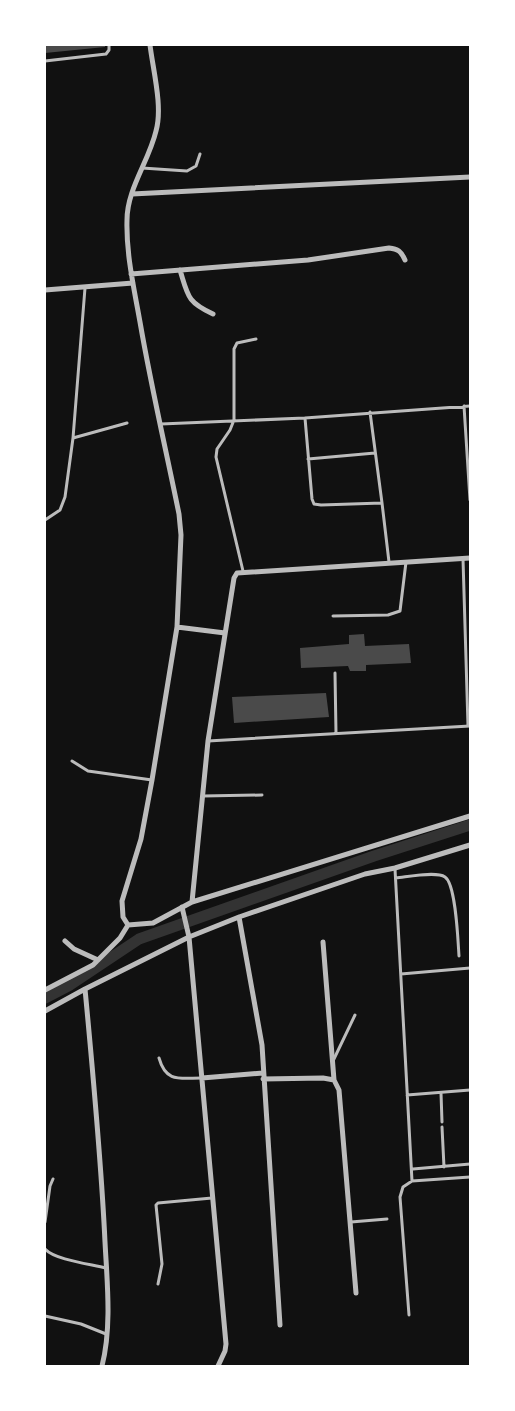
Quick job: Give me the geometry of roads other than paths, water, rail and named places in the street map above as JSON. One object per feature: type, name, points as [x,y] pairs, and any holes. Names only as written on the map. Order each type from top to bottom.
[{"type":"street","points":[[128,925],[123,918],[122,901],[141,840],[177,627],[181,535],[180,514],[146,358],[131,274],[127,221],[127,209],[156,132],[158,118],[150,45]]},
{"type":"street","points":[[132,194],[470,177]]},
{"type":"street","points":[[131,274],[308,260],[389,248],[397,249],[405,260]]},
{"type":"street","points":[[180,270],[188,296],[192,302],[213,314]]},
{"type":"street","points":[[45,290],[133,283]]},
{"type":"street","points":[[192,902],[208,741],[234,578],[237,572],[470,558]]},
{"type":"street","points":[[177,627],[225,633]]},
{"type":"street","points":[[128,925],[153,922],[192,902],[470,816]]},
{"type":"street","points":[[45,1011],[189,937],[239,917],[365,874],[395,868],[470,845]]},
{"type":"street","points":[[182,908],[189,937],[226,1344],[218,1366]]},
{"type":"street","points":[[239,917],[259,1020],[280,1325]]},
{"type":"street","points":[[45,990],[93,965],[120,938],[128,925]]},
{"type":"street","points":[[65,940],[74,949],[98,960]]},
{"type":"street","points":[[323,942],[332,1062],[334,1080],[339,1090],[356,1293]]},
{"type":"street","points":[[85,989],[101,1162],[106,1268],[107,1334],[102,1366]]},
{"type":"street","points":[[202,1078],[263,1073]]},
{"type":"street","points":[[263,1079],[323,1078],[334,1080]]},
{"type":"lane","points":[[45,61],[106,54],[109,50],[109,45]]},
{"type":"lane","points":[[142,168],[187,171],[196,166],[200,154]]},
{"type":"lane","points":[[45,520],[60,510],[65,497],[73,438],[85,288]]},
{"type":"lane","points":[[243,571],[216,457],[217,449],[230,430],[234,420],[234,349],[238,344],[256,339]]},
{"type":"lane","points":[[464,406],[470,500]]},
{"type":"lane","points":[[161,424],[305,418],[470,406]]},
{"type":"lane","points":[[370,412],[388,562]]},
{"type":"lane","points":[[305,418],[314,504],[382,503]]},
{"type":"lane","points":[[73,438],[127,423]]},
{"type":"lane","points":[[308,459],[375,453]]},
{"type":"lane","points":[[208,741],[469,726],[463,558]]},
{"type":"lane","points":[[333,616],[388,615],[400,611],[406,561]]},
{"type":"lane","points":[[336,673],[336,734]]},
{"type":"lane","points":[[72,761],[88,771],[152,780]]},
{"type":"lane","points":[[202,796],[262,795]]},
{"type":"lane","points":[[395,868],[407,1095],[413,1169],[412,1181]]},
{"type":"lane","points":[[396,878],[432,875],[445,876],[454,895],[459,956]]},
{"type":"lane","points":[[401,974],[470,968]]},
{"type":"lane","points":[[332,1062],[355,1016]]},
{"type":"lane","points":[[159,1058],[162,1069],[168,1075],[177,1078],[202,1078]]},
{"type":"lane","points":[[407,1095],[470,1090]]},
{"type":"lane","points":[[441,1093],[444,1166]]},
{"type":"lane","points":[[413,1169],[470,1164]]},
{"type":"lane","points":[[409,1315],[400,1197],[403,1187],[412,1181],[470,1176]]},
{"type":"lane","points":[[45,1222],[50,1186],[54,1179]]},
{"type":"lane","points":[[158,1284],[162,1264],[156,1205],[158,1203],[213,1198]]},
{"type":"lane","points":[[350,1222],[387,1219]]},
{"type":"lane","points":[[45,1249],[49,1254],[106,1268]]},
{"type":"lane","points":[[45,1316],[81,1324],[107,1334]]},
{"type":"waterway","points":[[45,998],[70,985],[139,939],[374,856],[470,825]]}]
